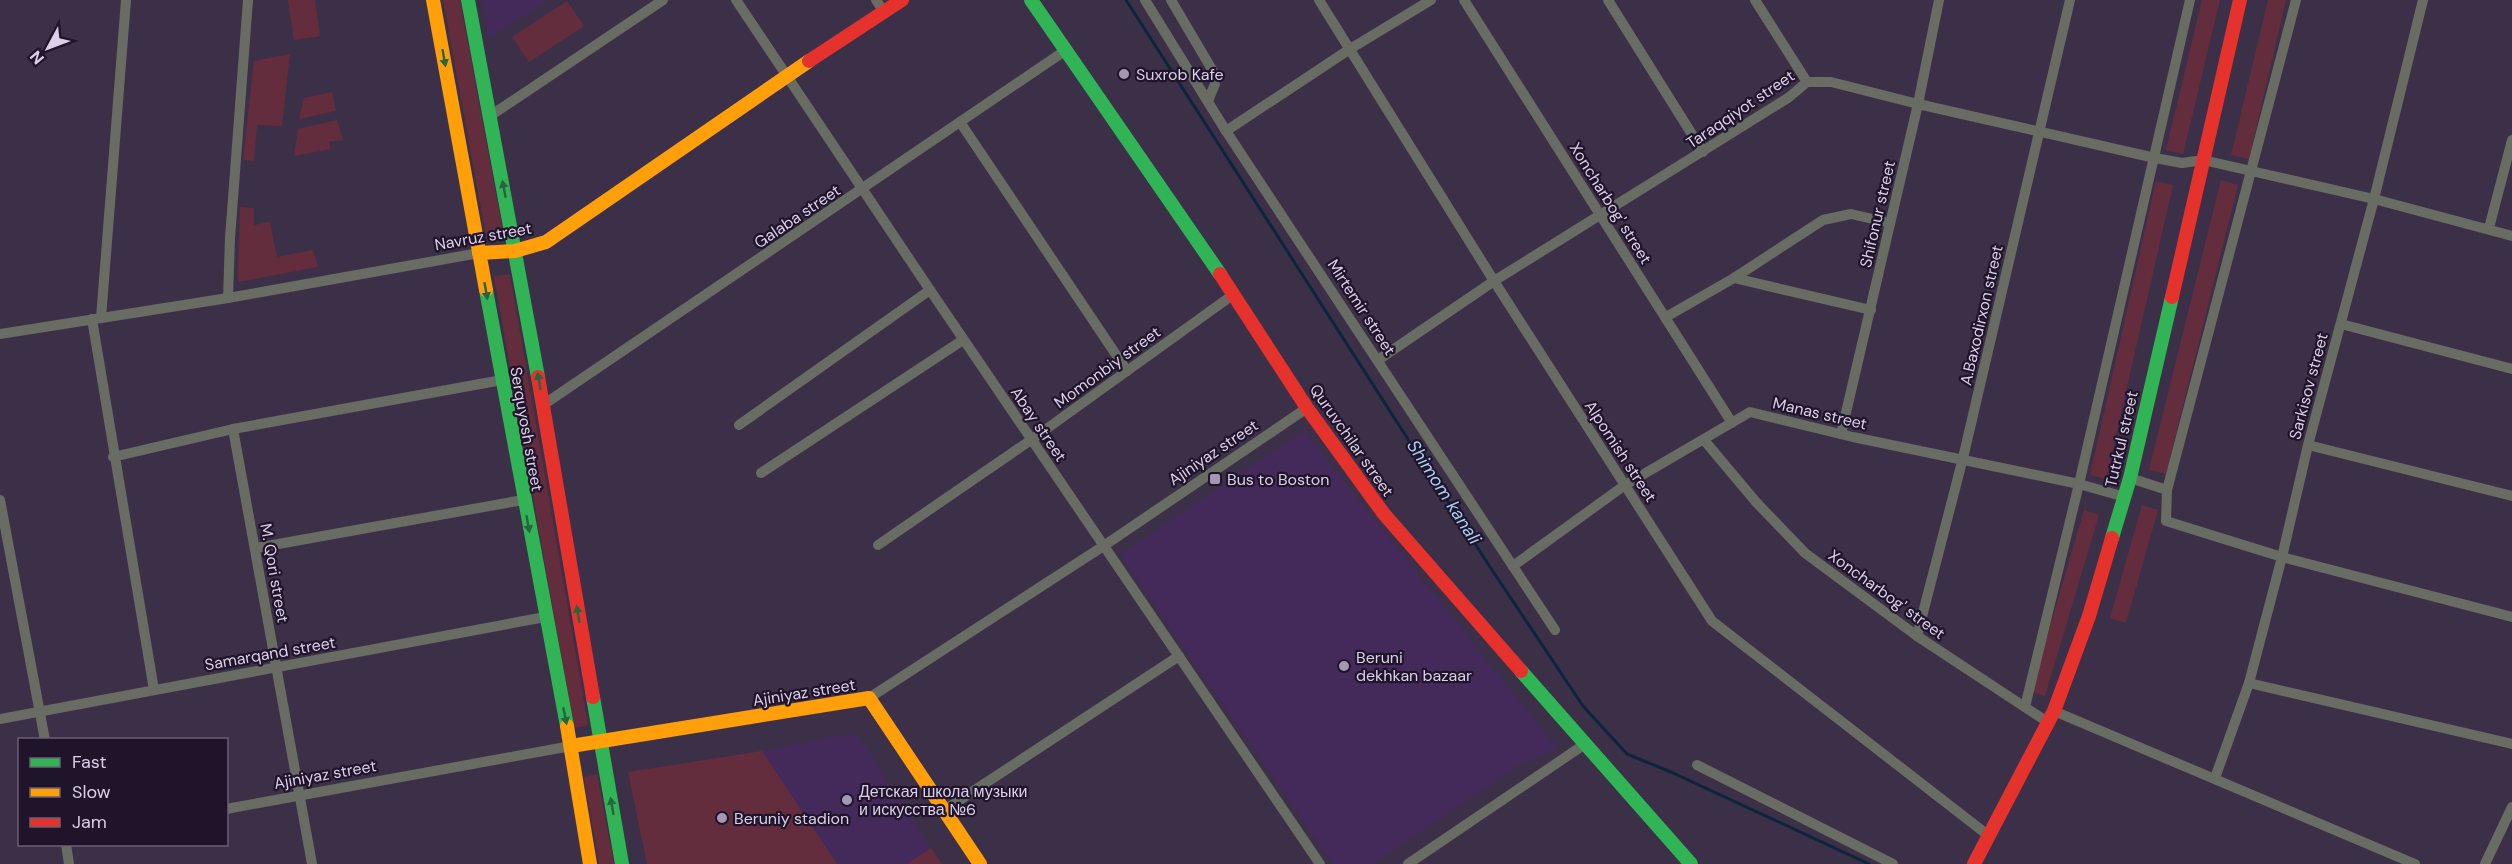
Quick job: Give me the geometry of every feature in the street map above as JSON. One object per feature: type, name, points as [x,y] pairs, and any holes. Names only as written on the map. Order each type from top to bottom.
[{"type":"street","points":[[126,0],[97,319],[113,457],[154,690]]},
{"type":"street","points":[[228,298],[230,238],[248,0]]},
{"type":"street","name":"Serquyosh street","points":[[433,0],[545,617],[571,746],[590,864]]},
{"type":"street","name":"Serquyosh street","points":[[468,0],[543,405],[622,864]]},
{"type":"street","points":[[490,116],[663,0]]},
{"type":"street","name":"Abay street","points":[[736,0],[963,340],[1105,545],[1320,864]]},
{"type":"street","name":"Navruz street","points":[[0,334],[228,298],[479,253],[515,251],[546,242],[787,75],[880,6],[902,0]]},
{"type":"street","name":"Quruvchilar street","points":[[1031,0],[1234,294],[1307,408],[1384,514],[1691,864]]},
{"type":"street","name":"Mirtemir street","points":[[1144,0],[1227,131],[1555,630]]},
{"type":"street","points":[[1171,0],[1214,73],[1215,84],[1208,101]]},
{"type":"street","name":"Alpomish street","points":[[1319,0],[1494,281],[1712,621],[1989,836]]},
{"type":"street","points":[[1227,131],[1431,0]]},
{"type":"street","name":"Xoncharbog' street","points":[[1464,0],[1732,423]]},
{"type":"street","points":[[1608,0],[1703,152]]},
{"type":"street","points":[[1755,0],[1807,82]]},
{"type":"street","name":"Shifonur street","points":[[1841,434],[1940,0]]},
{"type":"street","name":"A.Baxodirxon street","points":[[1917,636],[1963,458],[2070,0]]},
{"type":"street","points":[[2025,707],[2079,484],[2190,0]]},
{"type":"street","name":"Tutrkul street","points":[[1974,864],[2052,717],[2089,616],[2130,478],[2240,0]]},
{"type":"street","points":[[2296,0],[2167,490],[2166,521],[2282,556],[2512,617]]},
{"type":"street","name":"Sarkisov street","points":[[2215,778],[2249,682],[2423,0]]},
{"type":"street","name":"Galaba street","points":[[543,405],[1066,50]]},
{"type":"street","name":"Taraqqiyot street","points":[[1378,360],[1494,281],[1788,99],[1807,82],[1832,82],[2155,158],[2182,163],[2203,160],[2374,199],[2512,236]]},
{"type":"street","points":[[960,122],[1127,371]]},
{"type":"street","points":[[2489,228],[2512,140]]},
{"type":"street","points":[[1665,316],[1734,278],[1823,220],[1851,214],[1890,223]]},
{"type":"street","points":[[1734,278],[1871,310]]},
{"type":"street","points":[[739,425],[930,290]]},
{"type":"street","name":"Momonbiy street","points":[[878,545],[1032,440],[1234,294]]},
{"type":"street","points":[[2341,324],[2512,369]]},
{"type":"street","points":[[761,473],[963,340]]},
{"type":"street","points":[[113,457],[233,429],[502,380]]},
{"type":"street","name":"Ajiniyaz street","points":[[228,809],[571,746],[869,698],[1105,545],[1307,408]]},
{"type":"street","name":"Manas street","points":[[1514,566],[1625,485],[1750,412],[1841,434],[2079,484],[2124,497]]},
{"type":"street","name":"M. Qori street","points":[[233,429],[312,864]]},
{"type":"street","name":"Xoncharbog' street","points":[[1704,440],[1779,529],[1805,553],[1917,636],[2025,707],[2215,778],[2415,864]]},
{"type":"street","points":[[2308,445],[2512,496]]},
{"type":"street","points":[[2130,478],[2167,490]]},
{"type":"street","points":[[0,500],[45,738]]},
{"type":"street","points":[[256,548],[524,500]]},
{"type":"street","name":"Samarqand street","points":[[0,719],[40,714],[154,690],[545,617]]},
{"type":"street","points":[[943,812],[1179,656]]},
{"type":"street","points":[[2249,682],[2512,744]]},
{"type":"street","points":[[869,698],[943,812],[980,864]]},
{"type":"street","points":[[1408,864],[1585,744]]},
{"type":"street","points":[[1697,765],[1893,864]]},
{"type":"street","points":[[2485,864],[2512,807]]},
{"type":"street","points":[[66,846],[69,864]]},
{"type":"shaded area","points":[[288,0],[315,0],[320,36],[294,40]]},
{"type":"shaded area","points":[[443,0],[460,0],[503,232],[486,236]]},
{"type":"shaded area","points":[[483,0],[549,0],[489,38]]},
{"type":"shaded area","points":[[2202,0],[2220,0],[2183,154],[2166,150]]},
{"type":"shaded area","points":[[2268,0],[2286,0],[2249,159],[2231,155]]},
{"type":"shaded area","points":[[567,1],[584,26],[529,62],[512,37]]},
{"type":"shaded area","points":[[290,54],[282,126],[257,125],[254,161],[243,160],[254,61]]},
{"type":"shaded area","points":[[332,92],[336,111],[299,119],[304,98]]},
{"type":"shaded area","points":[[337,120],[343,140],[329,142],[331,149],[294,156],[298,129]]},
{"type":"shaded area","points":[[2221,180],[2238,185],[2166,474],[2149,470]]},
{"type":"shaded area","points":[[2156,181],[2173,185],[2106,479],[2090,475]]},
{"type":"shaded area","points":[[240,207],[254,208],[254,225],[270,222],[277,257],[313,250],[318,267],[238,282]]},
{"type":"shaded area","points":[[510,274],[588,725],[574,728],[494,276]]},
{"type":"shaded area","name":"Beruni dekhkan bazaar","points":[[1304,431],[1557,748],[1517,766],[1373,864],[1333,864],[1120,555]]},
{"type":"shaded area","points":[[2142,505],[2158,510],[2126,623],[2110,618]]},
{"type":"shaded area","points":[[2084,510],[2099,515],[2045,696],[2031,692]]},
{"type":"shaded area","name":"Детская школа музыки и искусства №6","points":[[856,733],[931,848],[907,864],[837,864],[762,751]]},
{"type":"shaded area","name":"Beruniy stadion","points":[[762,751],[837,864],[647,864],[628,772]]},
{"type":"shaded area","points":[[597,774],[614,864],[599,864],[584,777]]},
{"type":"shaded area","points":[[931,848],[942,864],[907,864]]},
{"type":"waterway","name":"Shimom kanali","points":[[1126,0],[1490,567],[1583,706],[1627,754],[1671,772],[1869,864]]},
{"type":"traffic: fast","points":[[468,0],[538,377]]},
{"type":"traffic: fast","points":[[1031,0],[1220,274]]},
{"type":"traffic: fast","points":[[486,290],[567,726]]},
{"type":"traffic: fast","points":[[2112,538],[2130,478],[2172,297]]},
{"type":"traffic: fast","points":[[1521,671],[1691,864]]},
{"type":"traffic: fast","points":[[593,697],[622,864]]},
{"type":"traffic: slow","points":[[433,0],[486,290]]},
{"type":"traffic: slow","points":[[479,253],[515,251],[546,242],[809,61]]},
{"type":"traffic: slow","points":[[571,746],[869,698],[980,864]]},
{"type":"traffic: slow","points":[[567,726],[590,864]]},
{"type":"traffic: jam","points":[[809,61],[902,0]]},
{"type":"traffic: jam","points":[[2172,297],[2240,0]]},
{"type":"traffic: jam","points":[[1220,274],[1307,408],[1384,514],[1521,671]]},
{"type":"traffic: jam","points":[[538,377],[593,697]]},
{"type":"traffic: jam","points":[[1974,864],[2054,711],[2089,616],[2112,538]]},
{"type":"place","name":"Suxrob Kafe","points":[[1124,74]]},
{"type":"place","name":"Bus to Boston","points":[[1215,479]]},
{"type":"place","name":"Beruni dekhkan bazaar","points":[[1344,666]]},
{"type":"place","name":"Детская школа музыки и искусства №6","points":[[847,800]]},
{"type":"place","name":"Beruniy stadion","points":[[722,818]]}]
